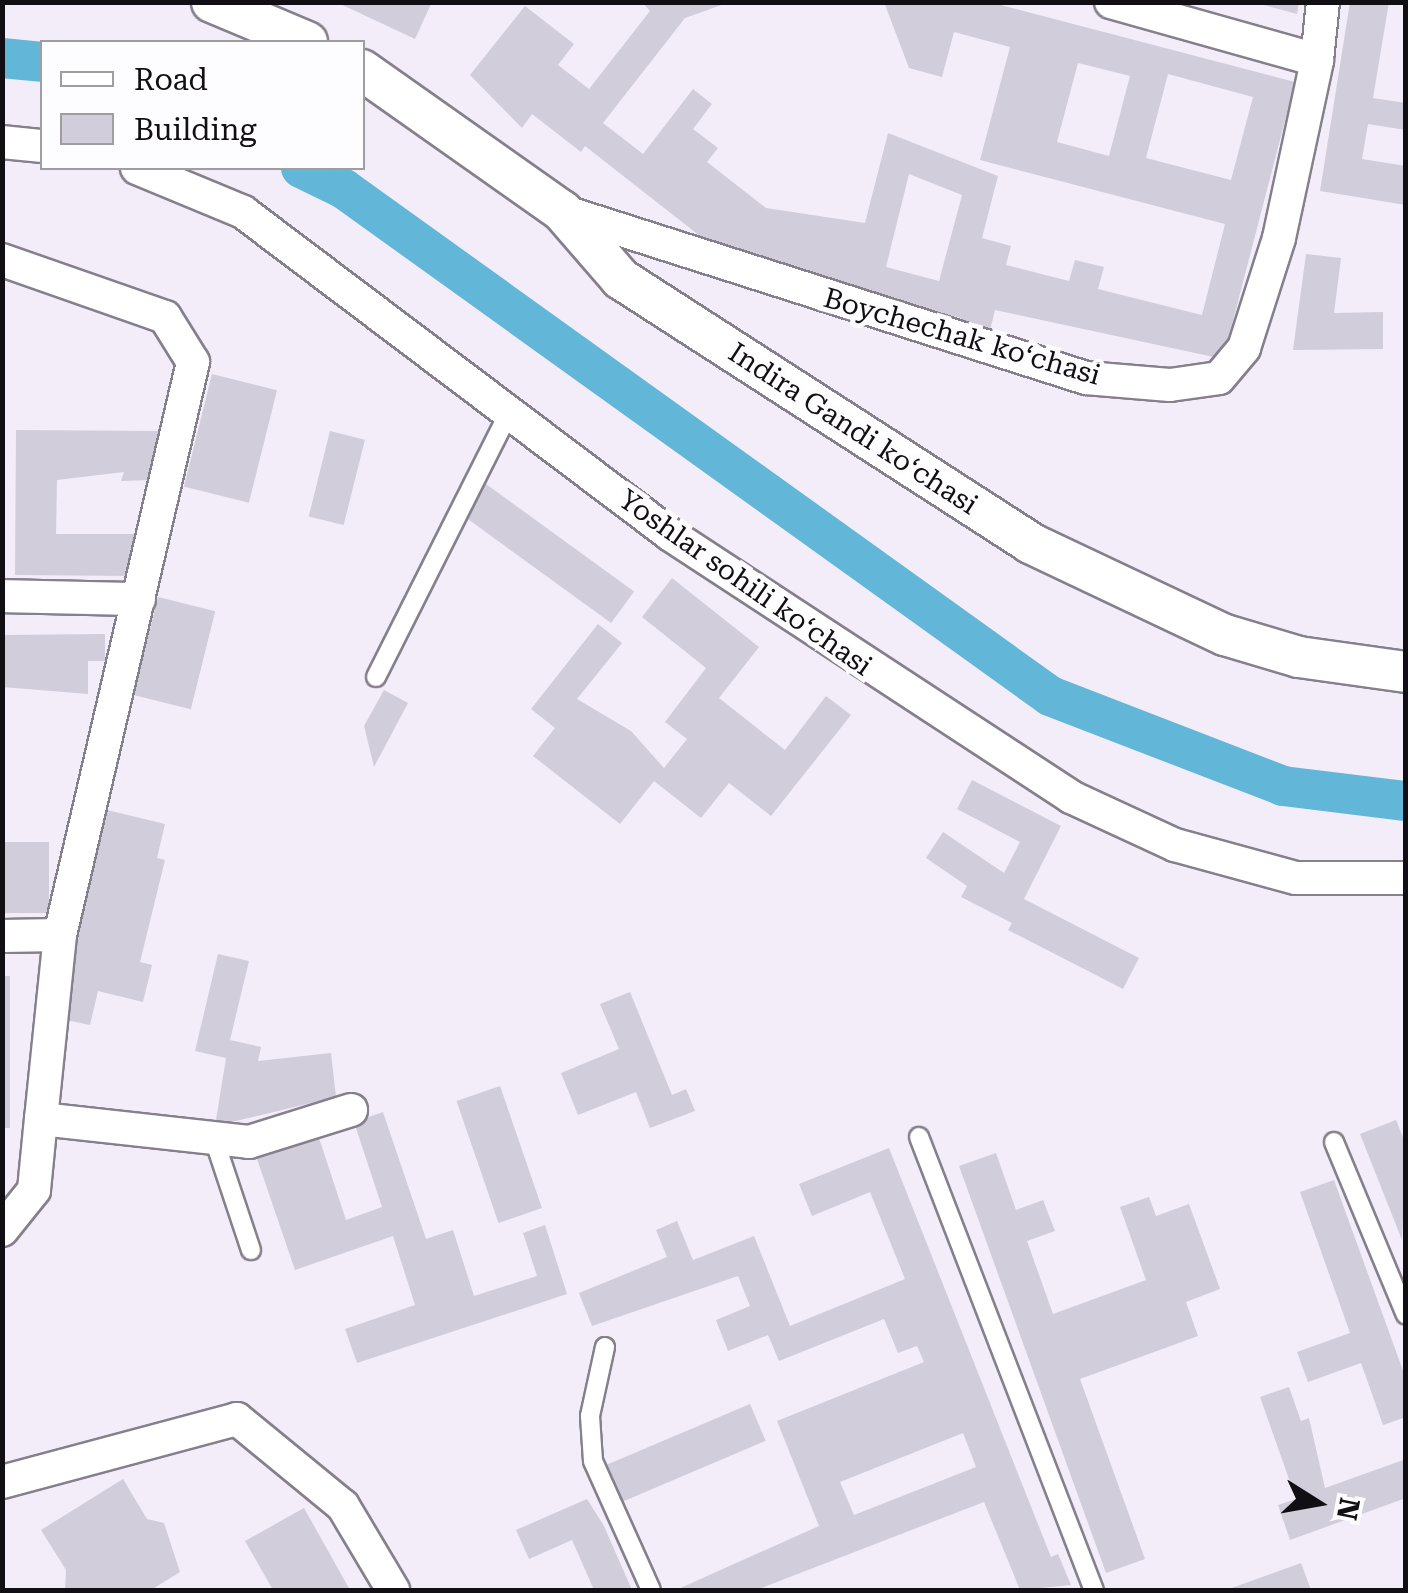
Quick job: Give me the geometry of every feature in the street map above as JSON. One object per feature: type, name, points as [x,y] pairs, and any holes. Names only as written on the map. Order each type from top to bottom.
[{"type":"street","points":[[212,2],[302,40]]},
{"type":"street","points":[[1111,2],[1317,60]]},
{"type":"street","name":"Boychechak koʻchasi","points":[[562,210],[1086,378],[1170,385],[1219,378],[1244,348],[1279,238],[1317,60],[1323,2]]},
{"type":"street","name":"Indira Gandi koʻchasi","points":[[365,72],[562,210],[621,278],[1096,580],[1299,657],[1406,672]]},
{"type":"street","points":[[2,142],[40,146]]},
{"type":"street","name":"Yoshlar sohili koʻchasi","points":[[142,170],[243,212],[509,413],[842,652],[1071,797],[1175,846],[1296,878],[1406,878]]},
{"type":"street","points":[[2,260],[165,318],[192,347],[188,408],[60,935],[34,1190],[2,1230]]},
{"type":"street","points":[[2,596],[139,600]]},
{"type":"street","points":[[2,936],[60,935]]},
{"type":"street","points":[[41,1119],[214,1142],[249,1142],[351,1110]]},
{"type":"street","points":[[2,1482],[236,1419],[344,1506],[393,1590]]},
{"type":"lane","points":[[376,677],[509,413]]},
{"type":"lane","points":[[918,1137],[1094,1590]]},
{"type":"lane","points":[[214,1142],[251,1250]]},
{"type":"lane","points":[[1334,1142],[1406,1315]]},
{"type":"lane","points":[[1384,1265],[1406,1257]]},
{"type":"lane","points":[[605,1348],[590,1416],[593,1461],[651,1590]]},
{"type":"building","points":[[336,2],[432,2],[415,39]]},
{"type":"building","points":[[642,2],[727,3],[685,18],[603,123],[643,154],[693,89],[712,104],[693,129],[718,148],[707,162],[766,208],[865,223],[888,133],[998,176],[982,238],[1011,246],[1006,265],[1069,281],[1075,260],[1104,267],[1098,289],[1202,315],[1225,224],[980,160],[1010,47],[954,32],[942,77],[909,68],[884,2],[989,2],[1295,82],[1223,359],[995,310],[988,338],[958,330],[961,318],[728,258],[585,146],[581,152],[532,114],[522,128],[470,75],[525,6],[574,44],[558,65],[589,89],[650,11]],"holes":[[[1078,63],[1130,76],[1109,156],[1057,142]],[[1168,74],[1253,97],[1231,180],[1146,158]],[[909,174],[962,195],[939,281],[886,267]]]},
{"type":"building","points":[[1253,2],[1299,2],[1297,14]]},
{"type":"building","points":[[1350,2],[1389,2],[1373,98],[1406,103],[1406,130],[1368,124],[1362,159],[1406,166],[1406,205],[1320,191]]},
{"type":"building","points":[[1306,254],[1341,258],[1334,313],[1383,312],[1383,349],[1293,350]]},
{"type":"building","points":[[212,374],[277,390],[249,503],[184,487]]},
{"type":"building","points":[[16,430],[163,431],[153,480],[121,481],[124,472],[57,480],[56,534],[142,534],[133,576],[15,575]]},
{"type":"building","points":[[330,431],[365,440],[344,525],[309,516]]},
{"type":"building","points":[[486,484],[634,592],[611,623],[463,516]]},
{"type":"building","points":[[672,578],[759,647],[719,698],[785,750],[826,696],[851,715],[771,816],[729,783],[701,818],[654,781],[620,824],[533,756],[555,728],[531,709],[598,624],[622,643],[577,699],[631,731],[664,768],[687,739],[665,722],[706,668],[642,617]]},
{"type":"building","points":[[158,597],[215,611],[191,709],[134,695]]},
{"type":"building","points":[[105,634],[105,661],[88,661],[88,694],[2,687],[2,635]]},
{"type":"building","points":[[384,690],[408,703],[374,767],[364,726]]},
{"type":"building","points":[[972,780],[1061,826],[1024,899],[1139,958],[1123,989],[1008,930],[1012,923],[961,897],[967,886],[926,858],[943,832],[1004,873],[1020,842],[957,809]]},
{"type":"building","points":[[107,810],[165,824],[157,858],[165,860],[140,962],[152,965],[143,1002],[98,991],[90,1025],[57,1018]]},
{"type":"building","points":[[2,842],[49,842],[49,913],[2,913]]},
{"type":"building","points":[[218,954],[249,961],[230,1040],[261,1047],[258,1061],[331,1053],[336,1097],[215,1126],[226,1058],[195,1051]]},
{"type":"building","points":[[2,976],[10,976],[10,1128],[2,1128]]},
{"type":"building","points":[[630,992],[672,1095],[686,1089],[695,1111],[650,1128],[636,1092],[578,1115],[561,1073],[619,1049],[600,1004]]},
{"type":"building","points":[[500,1086],[542,1208],[499,1223],[457,1101]]},
{"type":"building","points":[[383,1112],[426,1239],[453,1230],[474,1296],[537,1276],[523,1233],[545,1225],[567,1294],[357,1363],[345,1329],[415,1305],[393,1236],[295,1270],[256,1156],[318,1135],[346,1220],[382,1207],[354,1122]]},
{"type":"building","points":[[1396,1120],[1406,1145],[1402,1240],[1360,1134]]},
{"type":"building","points":[[889,1148],[1051,1557],[1058,1554],[1071,1585],[1020,1590],[984,1502],[756,1590],[676,1590],[819,1526],[777,1421],[924,1362],[917,1346],[898,1353],[884,1319],[779,1361],[768,1335],[728,1351],[716,1320],[750,1306],[738,1276],[592,1326],[579,1293],[667,1257],[656,1230],[677,1221],[693,1260],[754,1236],[790,1326],[905,1279],[870,1192],[812,1216],[799,1184]],"holes":[[[963,1433],[976,1467],[854,1515],[840,1482]]]},
{"type":"building","points":[[996,1153],[1016,1210],[1043,1200],[1055,1231],[1027,1241],[1053,1314],[1146,1280],[1120,1207],[1149,1197],[1156,1216],[1189,1204],[1220,1289],[1186,1302],[1198,1336],[1080,1379],[1145,1559],[1106,1573],[959,1166]]},
{"type":"building","points":[[1334,1180],[1406,1379],[1406,1417],[1383,1425],[1361,1363],[1308,1382],[1297,1352],[1350,1333],[1300,1192]]},
{"type":"building","points":[[1289,1387],[1301,1421],[1309,1418],[1325,1488],[1406,1459],[1406,1498],[1290,1540],[1278,1505],[1296,1499],[1260,1397]]},
{"type":"building","points":[[750,1404],[766,1441],[623,1501],[607,1465]]},
{"type":"building","points":[[123,1479],[147,1519],[164,1523],[180,1572],[151,1590],[65,1590],[66,1570],[41,1530]]},
{"type":"building","points":[[587,1499],[604,1526],[632,1590],[594,1590],[572,1540],[529,1559],[516,1530]]},
{"type":"building","points":[[304,1508],[350,1590],[273,1590],[245,1541]]},
{"type":"building","points":[[1301,1563],[1311,1590],[1226,1590]]},
{"type":"waterway","points":[[2,58],[40,62]]},
{"type":"waterway","points":[[305,170],[344,189],[1050,696],[1283,786],[1406,801]]}]
